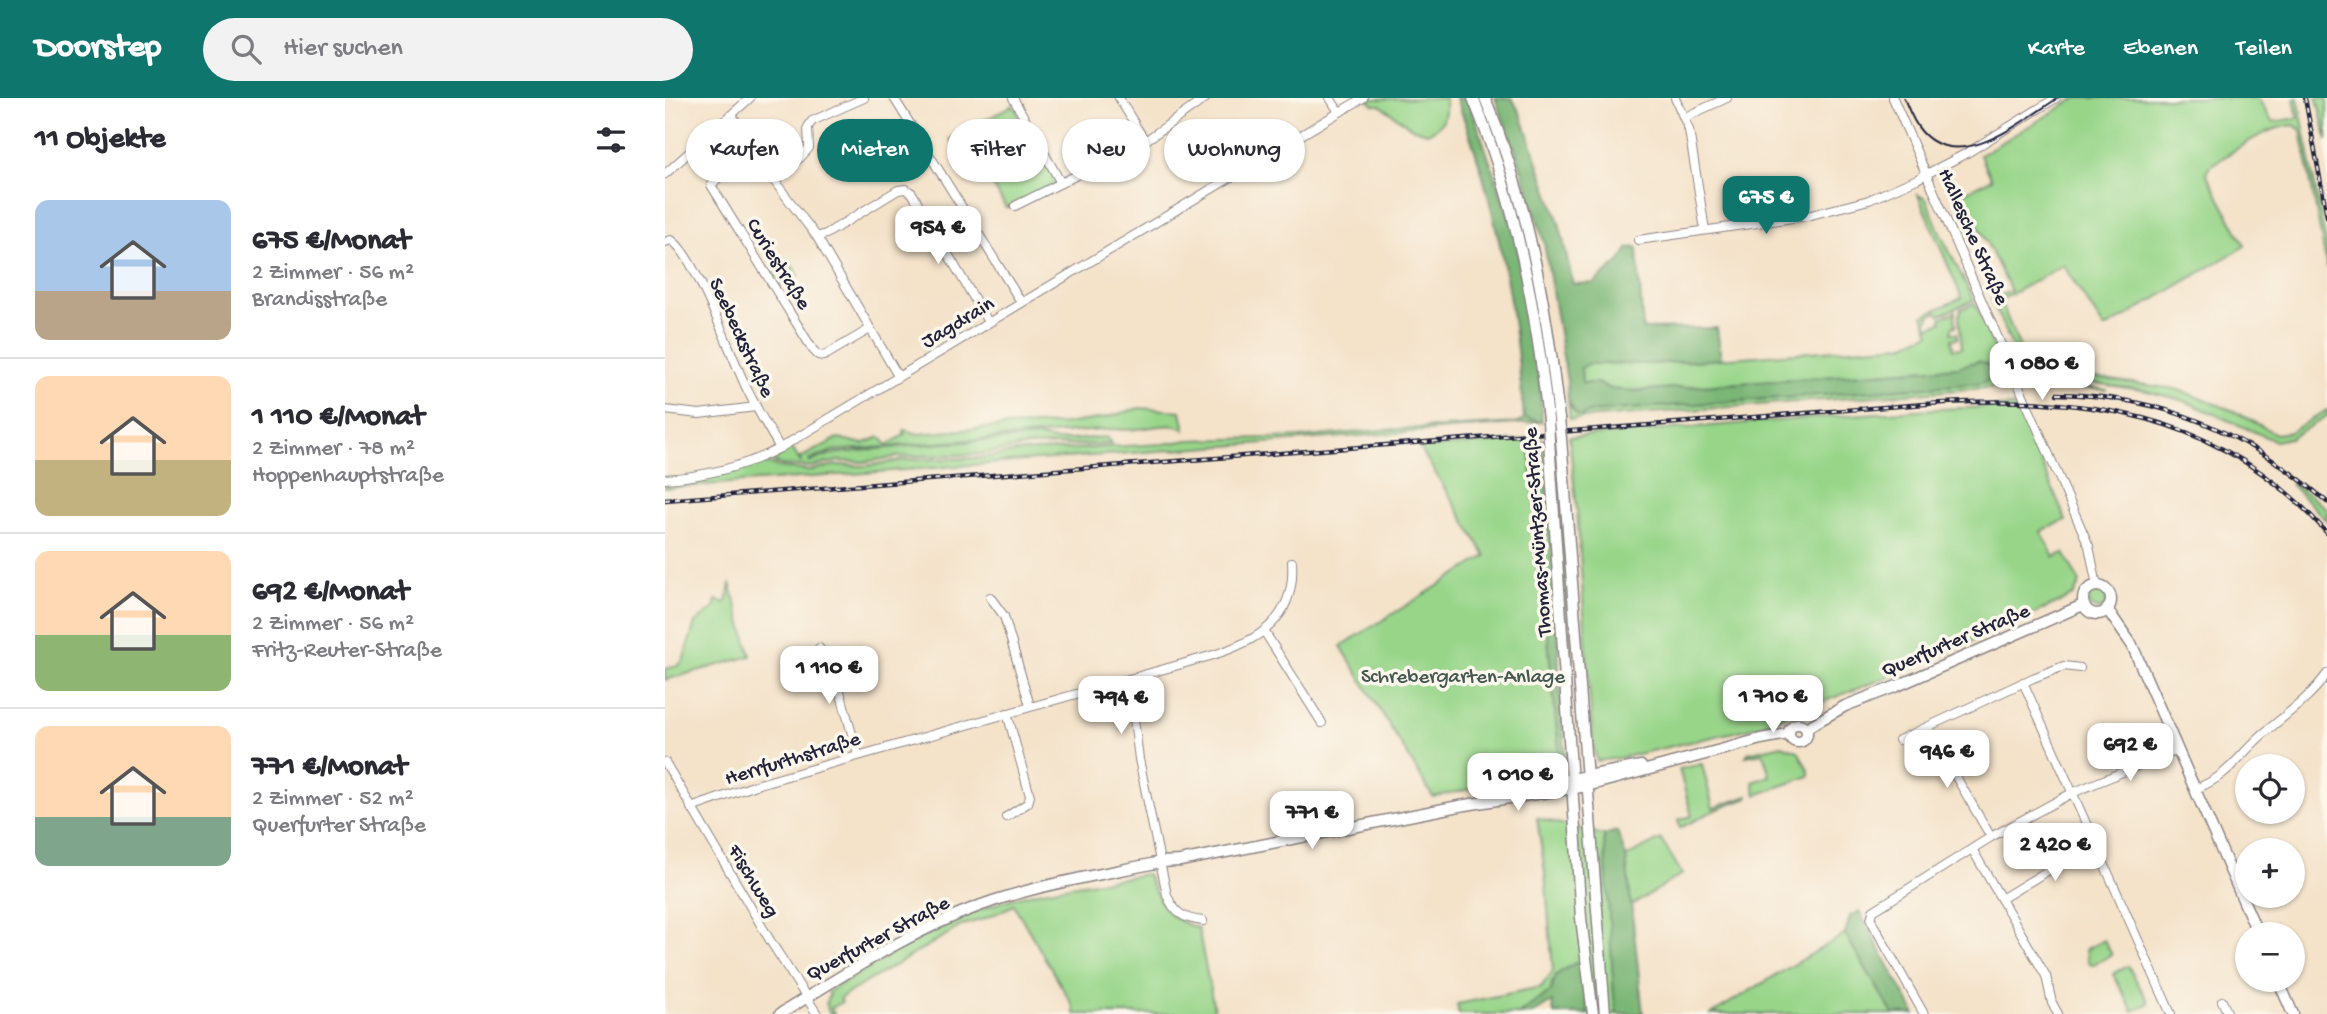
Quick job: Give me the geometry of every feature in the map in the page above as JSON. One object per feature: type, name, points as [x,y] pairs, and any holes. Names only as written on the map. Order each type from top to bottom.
[{"type":"main road","name":"Thomas-Müntzer-Straße","points":[[1473,98],[1502,175],[1525,262],[1553,419]]},
{"type":"main road","name":"Thomas-Müntzer-Straße","points":[[1485,98],[1511,167],[1536,261],[1550,339],[1553,419],[1605,1014]]},
{"type":"main road","name":"Thomas-Müntzer-Straße","points":[[1555,439],[1581,918],[1593,1014]]},
{"type":"main road","points":[[2097,586],[2105,588],[2110,594],[2111,602],[2107,609],[2096,614],[2087,610],[2084,605],[2084,593],[2097,586]]},
{"type":"main road","name":"Querfurter Straße","points":[[779,1014],[885,951],[961,913],[1055,884],[1160,862],[1182,854],[1573,783],[1679,761],[1761,739],[1789,734],[1791,740],[1800,743],[1807,736],[1806,728],[1845,706],[2084,605]]},
{"type":"main road","points":[[2107,609],[2132,645],[2253,922]]},
{"type":"main road","points":[[2283,992],[2293,1014]]},
{"type":"street","points":[[665,174],[750,98]]},
{"type":"street","points":[[803,155],[809,148],[808,127],[812,121],[864,98]]},
{"type":"street","points":[[894,98],[1021,302]]},
{"type":"street","points":[[1013,98],[1061,183],[1015,206]]},
{"type":"street","points":[[1119,98],[1132,119]]},
{"type":"street","points":[[1150,137],[1206,98]]},
{"type":"street","points":[[1330,98],[1339,113]]},
{"type":"street","name":"Jagdrain","points":[[665,479],[689,478],[727,470],[780,448],[1363,98]]},
{"type":"street","points":[[1675,98],[1685,117],[1705,230]]},
{"type":"street","points":[[1685,117],[1727,98]]},
{"type":"street","name":"Hallesche Straße","points":[[1893,98],[2089,546],[2097,586]]},
{"type":"street","points":[[1638,240],[1807,216],[1844,208],[1888,192],[1967,153],[2056,98]]},
{"type":"street","points":[[732,115],[734,119]]},
{"type":"street","name":"Curiestraße","points":[[714,182],[711,185],[818,355],[824,356],[870,329]]},
{"type":"street","points":[[775,182],[817,237],[898,376]]},
{"type":"street","points":[[817,237],[898,190],[906,189],[912,193],[988,322]]},
{"type":"street","name":"Seebeckstraße","points":[[669,242],[685,255],[756,407],[780,448]]},
{"type":"street","points":[[665,410],[699,414],[756,407]]},
{"type":"street","name":"Herrfurthstraße","points":[[691,808],[759,784],[1226,651],[1246,643],[1264,631],[1282,611],[1293,582],[1292,562]]},
{"type":"street","points":[[990,597],[1004,616],[1030,706]]},
{"type":"street","points":[[1264,631],[1322,723]]},
{"type":"street","points":[[819,648],[833,667],[858,755]]},
{"type":"street","points":[[1899,740],[2023,682],[2064,666],[2080,668]]},
{"type":"street","points":[[2195,789],[2212,783],[2230,769],[2263,734],[2312,694],[2327,674]]},
{"type":"street","points":[[1129,679],[1139,759],[1172,906],[1188,920],[1203,921]]},
{"type":"street","points":[[2023,682],[2171,1014]]},
{"type":"street","points":[[1006,817],[1028,803],[1030,796],[1007,713]]},
{"type":"street","points":[[1927,727],[1991,838]]},
{"type":"street","points":[[1924,1014],[1873,924],[1872,914],[1878,907],[1972,849],[2072,793],[2178,749]]},
{"type":"street","name":"Fischweg","points":[[665,762],[817,1014]]},
{"type":"street","points":[[2001,899],[2095,842]]},
{"type":"street","points":[[1972,849],[2046,976],[2052,1003],[2058,1014]]},
{"type":"street","points":[[2222,1001],[2228,1014]]},
{"type":"green space","points":[[1445,98],[1441,124],[1427,133],[1412,128],[1367,99]]},
{"type":"green space","points":[[1456,98],[1468,98],[1514,232],[1538,353],[1542,422],[1524,418],[1502,255],[1483,175]]},
{"type":"green space","points":[[1495,98],[1512,98],[1521,115],[1559,222],[1573,284],[1594,283],[1619,262],[1629,248],[1637,247],[1643,329],[1717,328],[1721,359],[1650,364],[1588,364],[1581,368],[1582,383],[1596,383],[1611,389],[1634,391],[1958,367],[1979,361],[1989,365],[1993,375],[1981,383],[1589,412],[1582,416],[1576,414],[1568,400],[1544,242],[1517,155]]},
{"type":"green space","points":[[2077,98],[2258,98],[2272,122],[2298,118],[2294,98],[2298,98],[2327,248],[2327,268],[2301,130],[2294,125],[2272,130],[2210,166],[2206,173],[2245,246],[2106,328],[2063,265],[2000,301],[2026,362],[2033,372],[2024,373],[1991,299],[2011,291],[1962,193],[1992,179],[1980,155]]},
{"type":"green space","points":[[2317,98],[2327,98],[2327,140]]},
{"type":"green space","points":[[1013,105],[1021,119],[987,119]]},
{"type":"green space","points":[[1048,166],[1058,183],[1006,208],[991,182],[1048,182]]},
{"type":"green space","points":[[1918,195],[1926,199],[1974,300],[1940,315],[1937,312],[1928,316],[1926,321],[1929,327],[1942,322],[1941,318],[1955,312],[1956,326],[1952,327],[1952,333],[1957,333],[1958,338],[1952,339],[1953,349],[1962,348],[1959,316],[1961,309],[1975,303],[2010,386],[1570,419],[1568,400],[1572,409],[1582,416],[1589,412],[1981,383],[1989,380],[1979,361],[1958,367],[1634,391],[1611,389],[1597,383],[1580,381],[1581,368],[1588,364],[1650,364],[1903,345],[1930,333],[1923,315],[1962,298]]},
{"type":"green space","points":[[791,264],[798,275],[778,288],[770,276]]},
{"type":"green space","points":[[2052,372],[2176,389],[2234,411],[2276,434],[2290,432],[2327,410],[2327,416],[2290,438],[2275,441],[2185,401],[2143,390],[2043,376],[2041,373]]},
{"type":"green space","points":[[2032,378],[2032,384],[2037,384],[2037,379],[2107,390],[2029,385],[2025,379]]},
{"type":"green space","points":[[2013,406],[2021,415],[2066,520],[2041,531],[2054,557],[2064,553],[2080,583],[2073,596],[1920,665],[1756,727],[1597,761],[1593,745],[1577,510],[1569,437],[1916,410]]},
{"type":"green space","points":[[1139,408],[1181,411],[1185,430],[1171,425],[832,451],[809,460],[810,462],[831,454],[917,445],[1040,437],[1057,441],[1106,437],[1112,444],[1029,446],[981,454],[896,457],[864,462],[838,461],[811,467],[782,465],[766,459],[790,445],[801,463],[800,458],[838,438],[863,444],[880,437],[887,445],[904,435],[904,430],[919,434],[1065,424],[1104,418]]},
{"type":"green space","points":[[1524,418],[1542,422],[665,488],[665,482],[702,479],[734,471],[758,461],[809,471],[836,465],[866,466],[902,460],[980,458],[1017,452],[1163,444],[1189,440],[1307,437],[1519,423]]},
{"type":"green space","points":[[1543,439],[1557,595],[1559,672],[1566,762],[1560,762],[1556,769],[1559,753],[1529,440]]},
{"type":"green space","name":"Schrebergarten-Anlage","points":[[1529,440],[1559,753],[1555,763],[1539,775],[1433,797],[1341,646],[1486,556],[1420,448]]},
{"type":"green space","points":[[1556,445],[1559,445],[1570,589],[1572,662],[1565,600]]},
{"type":"green space","points":[[2292,482],[2327,509],[2327,521],[2291,484]]},
{"type":"green space","points":[[730,583],[751,656],[665,680],[665,669],[677,666],[683,661],[695,623],[714,608],[716,600],[725,603]]},
{"type":"green space","points":[[2097,591],[2103,594],[2106,600],[2103,606],[2097,609],[2091,606],[2088,600],[2091,594]]},
{"type":"green space","points":[[1782,745],[1798,751],[1809,776],[1756,795],[1753,782],[1770,776],[1763,753],[1746,756],[1748,753]]},
{"type":"green space","points":[[1702,764],[1713,808],[1748,798],[1713,811],[1680,828],[1678,820],[1692,816],[1679,769]]},
{"type":"green space","points":[[1537,818],[1604,835],[1617,1014],[1588,1014],[1581,964],[1575,963],[1552,982],[1551,991],[1519,1014],[1459,1014],[1457,1004],[1541,987],[1553,971],[1545,872]]},
{"type":"green space","points":[[1617,831],[1626,857],[1643,1014],[1617,1014],[1614,997],[1604,835]]},
{"type":"green space","points":[[1661,839],[1682,874],[1631,906],[1626,857]]},
{"type":"green space","points":[[1147,874],[1165,908],[1178,920],[1198,928],[1215,1014],[1074,1014],[1073,1006],[1014,905],[963,925],[840,998],[842,1002],[831,1008],[834,1014],[830,1014],[827,1009],[826,1002],[830,995],[828,992],[834,988],[913,942],[974,912],[1032,893]]},
{"type":"green space","points":[[1859,911],[1915,1014],[1893,1014],[1845,934],[1850,916]]},
{"type":"green space","points":[[1845,934],[1893,1014],[1711,1014]]},
{"type":"green space","points":[[2104,940],[2112,955],[2092,965],[2088,961],[2086,949]]},
{"type":"green space","points":[[1575,963],[1581,964],[1588,1014],[1554,1014],[1552,1002],[1532,1014],[1519,1014],[1551,991],[1556,975]]},
{"type":"green space","points":[[2128,966],[2149,1003],[2133,1011],[2113,974]]},
{"type":"tram line","points":[[1904,98],[1922,132],[1937,144],[1954,148],[1973,146],[2010,130],[2058,98]]},
{"type":"railway","points":[[2305,98],[2327,216]]},
{"type":"railway","points":[[2057,394],[2133,402],[2202,422],[2266,456],[2327,502]]},
{"type":"railway","points":[[665,500],[1925,404],[2037,403],[2091,408],[2143,418],[2193,435],[2241,459],[2285,491],[2327,533]]}]
